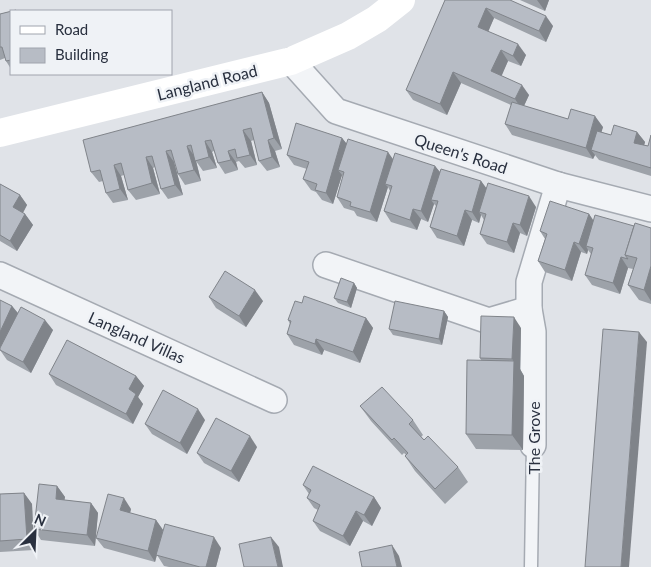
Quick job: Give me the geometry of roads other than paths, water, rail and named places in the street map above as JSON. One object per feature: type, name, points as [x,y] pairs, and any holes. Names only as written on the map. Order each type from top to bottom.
[{"type":"main road","name":"Langland Road","points":[[0,134],[291,61],[348,36],[401,0]]},
{"type":"street","name":"Queen's Road","points":[[291,61],[336,112],[558,185],[651,209]]},
{"type":"street","name":"The Grove","points":[[533,445],[533,332],[529,282],[558,185]]},
{"type":"street","points":[[326,266],[488,321],[530,309]]},
{"type":"street","name":"Langland Villas","points":[[0,275],[274,400]]},
{"type":"lane","name":"The Grove","points":[[531,567],[533,445]]}]
